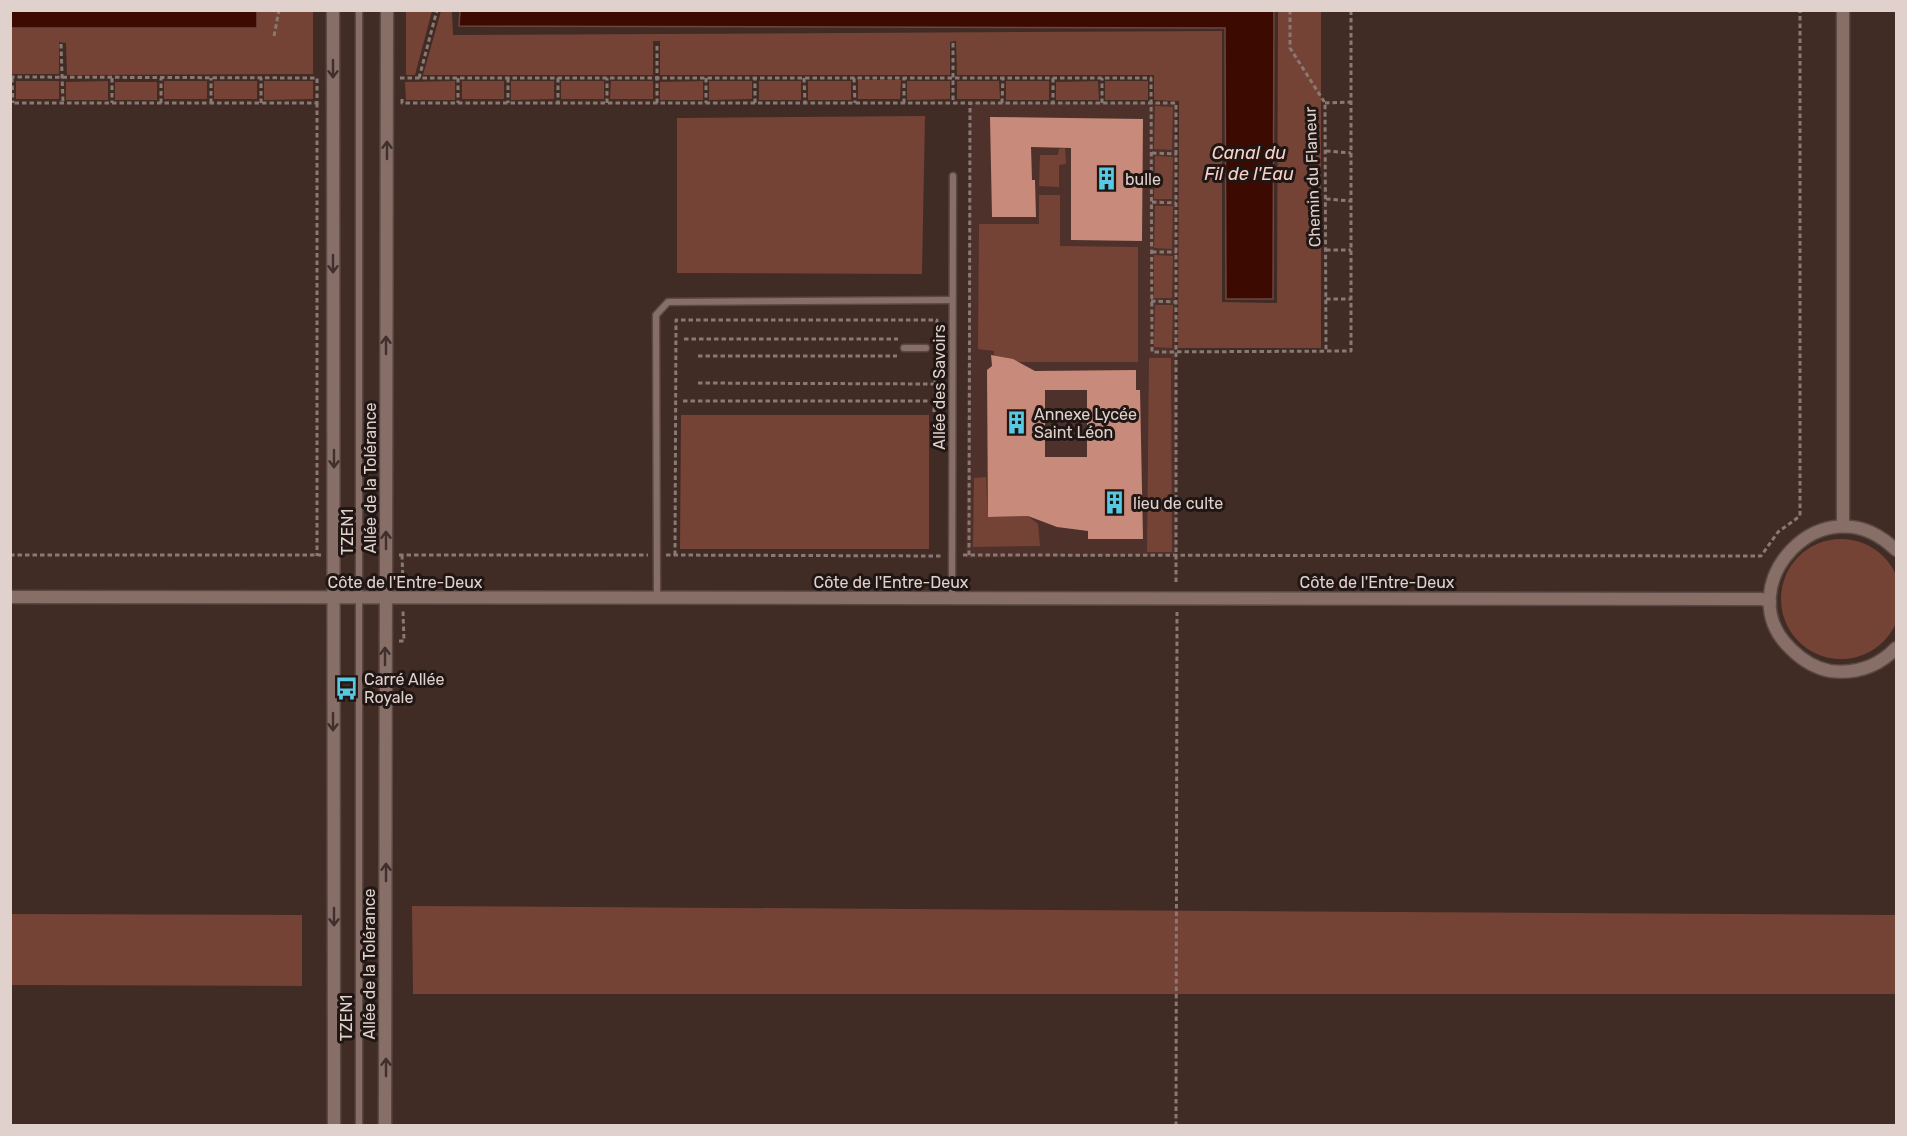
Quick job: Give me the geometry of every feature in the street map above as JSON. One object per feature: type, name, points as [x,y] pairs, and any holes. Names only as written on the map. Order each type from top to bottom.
[{"type":"street","points":[[333,10],[334,1125]]},
{"type":"street","name":"Allée de la Tolérance","points":[[386,1125],[387,10]]},
{"type":"street","points":[[1843,526],[1844,10]]},
{"type":"street","points":[[1896,550],[1886,540],[1866,530],[1843,526],[1820,530],[1800,541],[1783,558],[1773,578],[1770,602],[1774,624],[1785,644],[1802,660],[1822,669],[1845,673],[1868,668],[1888,657],[1896,648]]},
{"type":"street","name":"Côte de l'Entre-Deux","points":[[10,597],[1762,599],[1770,602]]},
{"type":"lane","name":"TZEN1","points":[[359,10],[361,598],[359,1125]]},
{"type":"lane","name":"Allée des Savoirs","points":[[952,598],[953,176]]},
{"type":"lane","points":[[657,598],[656,315],[668,302],[952,300]]},
{"type":"lane","points":[[904,348],[926,348]]},
{"type":"path","points":[[274,36],[279,10]]},
{"type":"path","points":[[419,78],[436,10]]},
{"type":"path","name":"Chemin du Flaneur","points":[[1290,10],[1290,48],[1325,103],[1326,352]]},
{"type":"path","points":[[387,78],[1151,78],[1152,352],[1351,351],[1351,10]]},
{"type":"path","points":[[386,555],[1761,556],[1778,532],[1800,516],[1800,10]]},
{"type":"path","points":[[657,43],[657,103]]},
{"type":"path","points":[[953,43],[954,103]]},
{"type":"path","points":[[61,44],[63,103]]},
{"type":"path","points":[[402,66],[402,86]]},
{"type":"path","points":[[317,103],[12,103],[11,77],[333,78]]},
{"type":"path","points":[[112,78],[112,103]]},
{"type":"path","points":[[161,78],[161,103]]},
{"type":"path","points":[[211,78],[211,103]]},
{"type":"path","points":[[261,78],[261,103]]},
{"type":"path","points":[[317,78],[317,555]]},
{"type":"path","points":[[458,78],[458,103]]},
{"type":"path","points":[[508,78],[508,103]]},
{"type":"path","points":[[558,78],[558,103]]},
{"type":"path","points":[[608,78],[608,103]]},
{"type":"path","points":[[706,78],[706,103]]},
{"type":"path","points":[[755,78],[755,103]]},
{"type":"path","points":[[804,78],[805,103]]},
{"type":"path","points":[[854,78],[855,103]]},
{"type":"path","points":[[904,78],[904,103]]},
{"type":"path","points":[[1002,103],[1003,78]]},
{"type":"path","points":[[1053,78],[1053,103]]},
{"type":"path","points":[[1102,78],[1102,103]]},
{"type":"path","points":[[402,94],[402,103],[1176,103],[1176,1125]]},
{"type":"path","points":[[1325,103],[1351,102]]},
{"type":"path","points":[[969,555],[970,103]]},
{"type":"path","points":[[1326,151],[1352,153]]},
{"type":"path","points":[[1152,153],[1177,153]]},
{"type":"path","points":[[1326,199],[1351,201]]},
{"type":"path","points":[[1152,202],[1176,203]]},
{"type":"path","points":[[1326,250],[1351,250]]},
{"type":"path","points":[[1152,252],[1177,252]]},
{"type":"path","points":[[1326,299],[1351,299]]},
{"type":"path","points":[[1151,301],[1176,302]]},
{"type":"path","points":[[675,555],[675,320],[937,320],[934,412]]},
{"type":"path","points":[[684,339],[904,339]]},
{"type":"path","points":[[929,340],[936,340]]},
{"type":"path","points":[[698,356],[904,356]]},
{"type":"path","points":[[929,357],[936,357]]},
{"type":"path","points":[[698,384],[935,384]]},
{"type":"path","points":[[683,401],[935,401]]},
{"type":"path","points":[[10,555],[334,555]]},
{"type":"shaded area","points":[[257,11],[313,11],[313,74],[67,75],[66,43],[59,42],[59,74],[11,74],[10,28],[257,28]]},
{"type":"shaded area","points":[[406,11],[432,11],[415,75],[406,75]]},
{"type":"shaded area","points":[[441,11],[452,11],[453,35],[1222,31],[1222,302],[1277,303],[1278,11],[1321,11],[1321,348],[1178,348],[1179,101],[1154,100],[1154,75],[957,75],[956,41],[950,42],[950,75],[660,75],[660,41],[653,41],[653,75],[423,75]]},
{"type":"shaded area","points":[[858,80],[901,80],[900,99],[858,99]]},
{"type":"shaded area","points":[[16,81],[59,81],[59,99],[16,99]]},
{"type":"shaded area","points":[[108,81],[108,100],[66,100],[66,82]]},
{"type":"shaded area","points":[[164,81],[207,81],[207,99],[164,99]]},
{"type":"shaded area","points":[[214,81],[257,81],[257,99],[214,99]]},
{"type":"shaded area","points":[[264,81],[313,81],[313,99],[264,100]]},
{"type":"shaded area","points":[[455,81],[455,100],[406,100],[405,82]]},
{"type":"shaded area","points":[[462,81],[504,81],[504,99],[462,99]]},
{"type":"shaded area","points":[[511,81],[554,81],[554,99],[511,100]]},
{"type":"shaded area","points":[[561,81],[604,81],[604,99],[561,99]]},
{"type":"shaded area","points":[[611,81],[653,81],[653,99],[610,99]]},
{"type":"shaded area","points":[[703,81],[703,100],[660,100],[660,82]]},
{"type":"shaded area","points":[[709,81],[752,81],[752,99],[709,100]]},
{"type":"shaded area","points":[[759,81],[801,81],[801,100],[759,100]]},
{"type":"shaded area","points":[[808,81],[851,81],[851,100],[808,100]]},
{"type":"shaded area","points":[[907,81],[950,81],[950,99],[907,100]]},
{"type":"shaded area","points":[[957,81],[999,81],[1000,99],[957,99]]},
{"type":"shaded area","points":[[1006,81],[1049,81],[1049,100],[1006,100]]},
{"type":"shaded area","points":[[1098,81],[1099,100],[1056,100],[1056,82]]},
{"type":"shaded area","points":[[1105,81],[1148,81],[1148,100],[1105,100]]},
{"type":"shaded area","points":[[115,82],[157,82],[157,100],[115,100]]},
{"type":"shaded area","points":[[970,103],[1176,103],[1176,555],[966,558]]},
{"type":"shaded area","points":[[1155,106],[1173,107],[1172,150],[1154,149]]},
{"type":"shaded area","points":[[925,116],[922,274],[677,273],[677,118]]},
{"type":"shaded area","points":[[1065,148],[1066,164],[1059,165],[1059,187],[1039,186],[1040,155],[1058,155],[1059,149]]},
{"type":"shaded area","points":[[1155,156],[1173,157],[1172,199],[1154,199]]},
{"type":"shaded area","points":[[1039,195],[1060,195],[1060,246],[1138,247],[1138,362],[994,362],[994,351],[978,349],[979,224],[1039,224]]},
{"type":"shaded area","points":[[1155,206],[1173,206],[1172,249],[1154,248]]},
{"type":"shaded area","points":[[1154,255],[1173,256],[1172,298],[1154,298]]},
{"type":"shaded area","points":[[1155,305],[1173,305],[1172,348],[1154,347]]},
{"type":"shaded area","points":[[1149,358],[1171,358],[1172,552],[1147,552]]},
{"type":"shaded area","points":[[681,415],[929,415],[929,549],[680,549]]},
{"type":"shaded area","points":[[986,477],[988,517],[1028,516],[1038,524],[1040,546],[973,547],[974,478]]},
{"type":"shaded area","points":[[1841,539],[1864,544],[1883,557],[1896,576],[1901,599],[1896,622],[1883,641],[1864,654],[1841,659],[1818,654],[1799,641],[1786,622],[1781,599],[1786,576],[1799,557],[1818,544]]},
{"type":"shaded area","points":[[412,906],[1896,915],[1896,994],[413,994]]},
{"type":"shaded area","points":[[11,914],[302,915],[302,986],[11,985]]},
{"type":"water","name":"Canal du Fil de l'Eau","points":[[460,10],[1274,11],[1273,299],[1226,299],[1225,28],[459,26]]},
{"type":"water","points":[[10,11],[257,11],[257,28],[11,28]]},
{"type":"building","name":"bulle","points":[[990,117],[1143,119],[1142,241],[1071,240],[1071,148],[1031,147],[1036,217],[992,217]]},
{"type":"building","points":[[991,355],[1013,359],[1035,371],[1136,370],[1136,390],[1140,390],[1143,539],[1088,539],[1088,531],[1057,527],[1028,516],[988,517],[987,370],[992,366]],"holes":[[[1045,390],[1087,390],[1087,457],[1045,457]]]},
{"type":"place","name":"bulle","points":[[1107,179]]},
{"type":"place","name":"Annexe Lycée Saint Léon","points":[[1016,423]]},
{"type":"place","name":"lieu de culte","points":[[1115,503]]},
{"type":"place","name":"Carré Allée Royale","points":[[346,688]]}]
